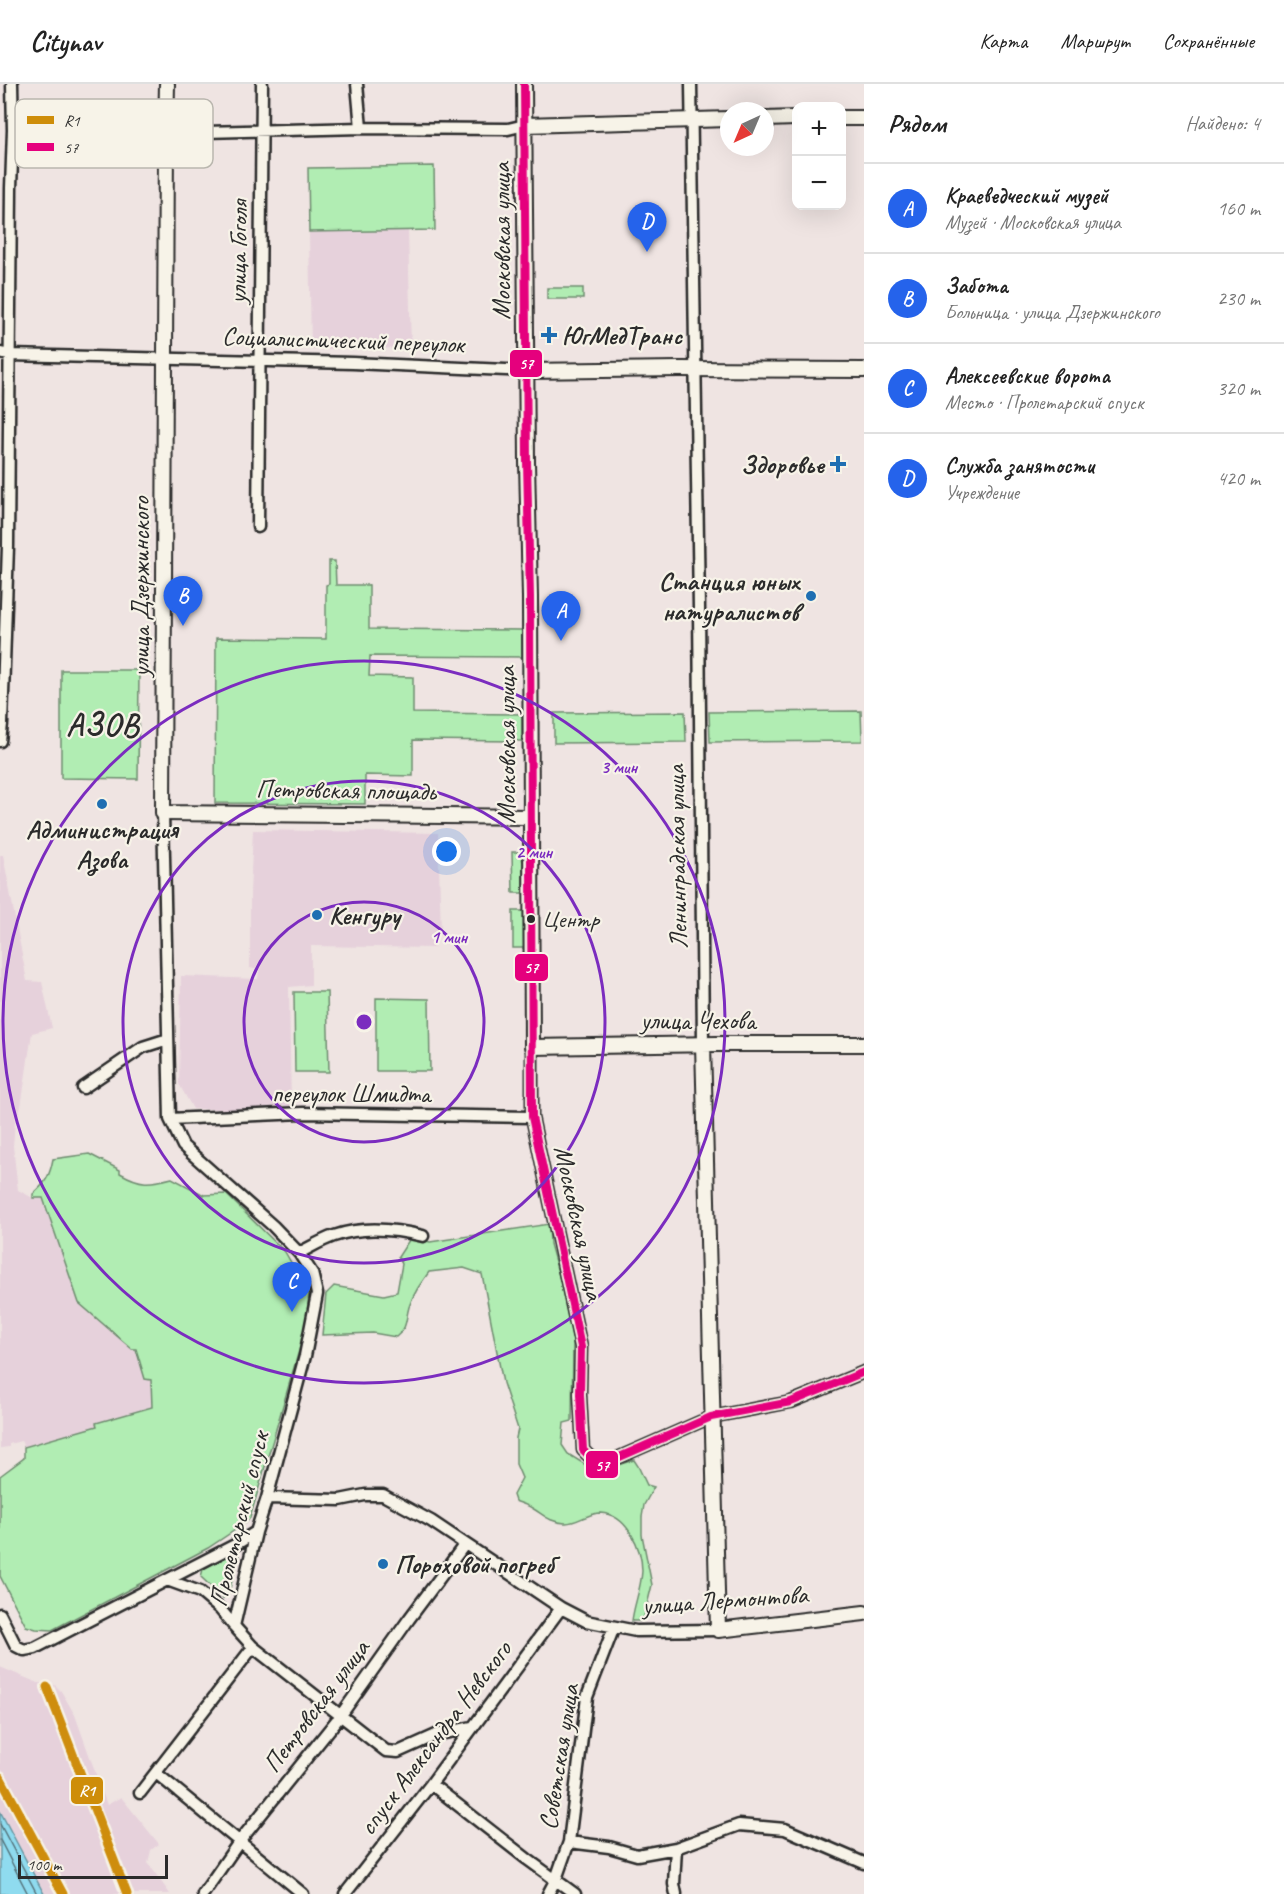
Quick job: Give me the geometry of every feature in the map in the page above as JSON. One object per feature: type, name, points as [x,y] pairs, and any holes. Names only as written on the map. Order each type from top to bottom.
[{"type":"street","name":"улица Дзержинского","points":[[167,99],[168,84]]},
{"type":"street","name":"улица Гоголя","points":[[258,528],[262,84]]},
{"type":"street","points":[[357,84],[361,128]]},
{"type":"street","name":"Московская улица","points":[[524,84],[530,597],[532,1117],[580,1347],[583,1450],[599,1466],[711,1417]]},
{"type":"street","name":"Ленинградская улица","points":[[691,84],[703,1044],[718,1629]]},
{"type":"street","points":[[0,85],[12,85],[13,130],[5,188],[4,546],[0,741]]},
{"type":"street","points":[[774,118],[792,118]]},
{"type":"street","points":[[846,118],[864,118]]},
{"type":"street","points":[[213,132],[361,128],[508,129],[525,125],[720,119]]},
{"type":"street","name":"улица Дзержинского","points":[[166,168],[163,813],[170,1119],[183,1146],[273,1226],[299,1253],[316,1285]]},
{"type":"street","name":"Социалистический переулок","points":[[5,354],[526,371],[864,370]]},
{"type":"street","name":"Петровская площадь","points":[[163,813],[530,817]]},
{"type":"street","points":[[83,1088],[143,1047],[168,1039]]},
{"type":"street","name":"улица Чехова","points":[[532,1047],[864,1044]]},
{"type":"street","name":"переулок Шмидта","points":[[170,1119],[303,1113],[532,1117]]},
{"type":"street","points":[[299,1253],[334,1236],[368,1228],[423,1236]]},
{"type":"street","name":"Пролетарский спуск","points":[[316,1285],[317,1294],[305,1356],[256,1532],[234,1626],[254,1647],[386,1751],[398,1752],[436,1735],[472,1727]]},
{"type":"street","points":[[711,1417],[791,1402],[864,1372]]},
{"type":"street","name":"улица Лермонтова","points":[[267,1498],[339,1500],[364,1495],[383,1496],[431,1521],[561,1608],[586,1621],[614,1627],[636,1631],[718,1629],[864,1613]]},
{"type":"street","points":[[0,1614],[16,1646],[24,1650],[35,1648],[256,1532]]},
{"type":"street","name":"Петровская улица","points":[[203,1894],[239,1842],[341,1715],[465,1544]]},
{"type":"street","points":[[167,1580],[200,1592],[220,1609],[234,1626]]},
{"type":"street","name":"спуск Александра Невского","points":[[345,1894],[431,1784],[561,1608]]},
{"type":"street","name":"Советская улица","points":[[548,1894],[556,1880],[569,1842],[587,1697],[614,1627]]},
{"type":"street","points":[[140,1793],[254,1647]]},
{"type":"street","points":[[156,1773],[303,1894]]},
{"type":"street","points":[[431,1784],[575,1894]]},
{"type":"street","points":[[569,1842],[609,1847],[637,1855],[676,1848],[739,1825],[785,1829],[864,1863]]},
{"type":"street","points":[[676,1848],[674,1884],[676,1894]]},
{"type":"shaded area","points":[[408,230],[411,348],[311,349],[309,232]]},
{"type":"shaded area","points":[[253,830],[438,833],[441,932],[437,933],[434,948],[311,946],[311,985],[289,987],[291,1109],[193,1109],[179,1084],[181,976],[258,979],[259,970],[250,968]]},
{"type":"shaded area","points":[[0,855],[3,855],[27,981],[42,982],[52,1028],[32,1033],[21,1107],[15,1121],[13,1146],[18,1190],[33,1198],[43,1198],[79,1303],[136,1349],[145,1379],[151,1379],[152,1407],[97,1423],[98,1426],[24,1447],[21,1441],[9,1444],[9,1447],[0,1448]]},
{"type":"shaded area","points":[[0,1667],[38,1683],[55,1685],[61,1691],[75,1715],[107,1805],[121,1797],[159,1844],[151,1850],[148,1863],[170,1894],[44,1894],[0,1811]]},
{"type":"green space","points":[[434,166],[435,230],[309,232],[308,168]]},
{"type":"green space","points":[[547,288],[583,288],[583,299],[547,299]]},
{"type":"green space","points":[[329,561],[335,561],[336,585],[369,585],[369,629],[522,630],[522,657],[370,656],[369,676],[413,677],[413,713],[522,714],[522,741],[413,740],[413,776],[365,775],[365,804],[215,803],[216,638],[326,639],[326,585],[329,584]]},
{"type":"green space","points":[[61,670],[139,670],[138,779],[61,778]]},
{"type":"green space","points":[[861,711],[862,741],[710,742],[709,712]]},
{"type":"green space","points":[[685,712],[686,742],[554,743],[554,713]]},
{"type":"green space","points":[[512,852],[521,854],[523,893],[513,893]]},
{"type":"green space","points":[[513,911],[524,911],[524,948],[513,948]]},
{"type":"green space","points":[[294,992],[327,992],[329,1072],[295,1072]]},
{"type":"green space","points":[[376,998],[429,999],[430,1071],[376,1071]]},
{"type":"green space","points":[[89,1154],[134,1180],[151,1182],[172,1178],[204,1195],[226,1194],[285,1252],[309,1294],[305,1330],[250,1518],[208,1548],[52,1630],[36,1629],[26,1626],[0,1576],[0,1476],[24,1458],[24,1447],[152,1407],[151,1380],[145,1379],[136,1349],[132,1349],[79,1303],[43,1198],[33,1198],[33,1194],[47,1178],[53,1159]]},
{"type":"green space","points":[[549,1224],[550,1244],[573,1340],[572,1421],[564,1423],[562,1445],[568,1454],[589,1467],[601,1470],[634,1460],[647,1485],[654,1487],[644,1505],[642,1517],[642,1535],[652,1585],[643,1621],[632,1621],[642,1571],[639,1552],[631,1534],[618,1519],[600,1513],[569,1523],[559,1522],[515,1501],[513,1495],[522,1478],[516,1464],[518,1429],[503,1383],[482,1274],[464,1268],[429,1272],[413,1298],[404,1327],[396,1337],[373,1333],[322,1335],[326,1294],[334,1286],[384,1295],[397,1292],[402,1264],[398,1257],[411,1237],[430,1242]]},
{"type":"green space","points":[[235,1551],[239,1556],[228,1595],[223,1598],[201,1577],[203,1569]]},
{"type":"water","points":[[0,1811],[44,1894],[0,1894]]},
{"type":"transit line","name":"57","points":[[524,84],[530,597],[532,1117],[581,1347],[580,1394],[583,1450],[599,1466],[711,1417],[791,1402],[864,1372]]},
{"type":"transit line","name":"R1","points":[[47,1687],[127,1894]]},
{"type":"transit line","name":"R1","points":[[0,1777],[63,1894]]},
{"type":"place","name":"Служба занятости","points":[[647,252]]},
{"type":"place","name":"ЮгМедТранс","points":[[549,335]]},
{"type":"place","name":"Здоровье","points":[[838,464]]},
{"type":"place","name":"Станция юных натуралистов","points":[[811,596]]},
{"type":"place","name":"Забота","points":[[183,626]]},
{"type":"place","name":"Краеведческий музей","points":[[561,641]]},
{"type":"place","name":"Администрация Азова","points":[[102,804]]},
{"type":"place","name":"Кенгуру","points":[[317,915]]},
{"type":"place","name":"Центр","points":[[531,919]]},
{"type":"place","name":"Алексеевские ворота","points":[[292,1312]]},
{"type":"place","name":"Пороховой погреб","points":[[383,1564]]},
{"type":"district","name":"АЗОВ","points":[[103,724]]}]
